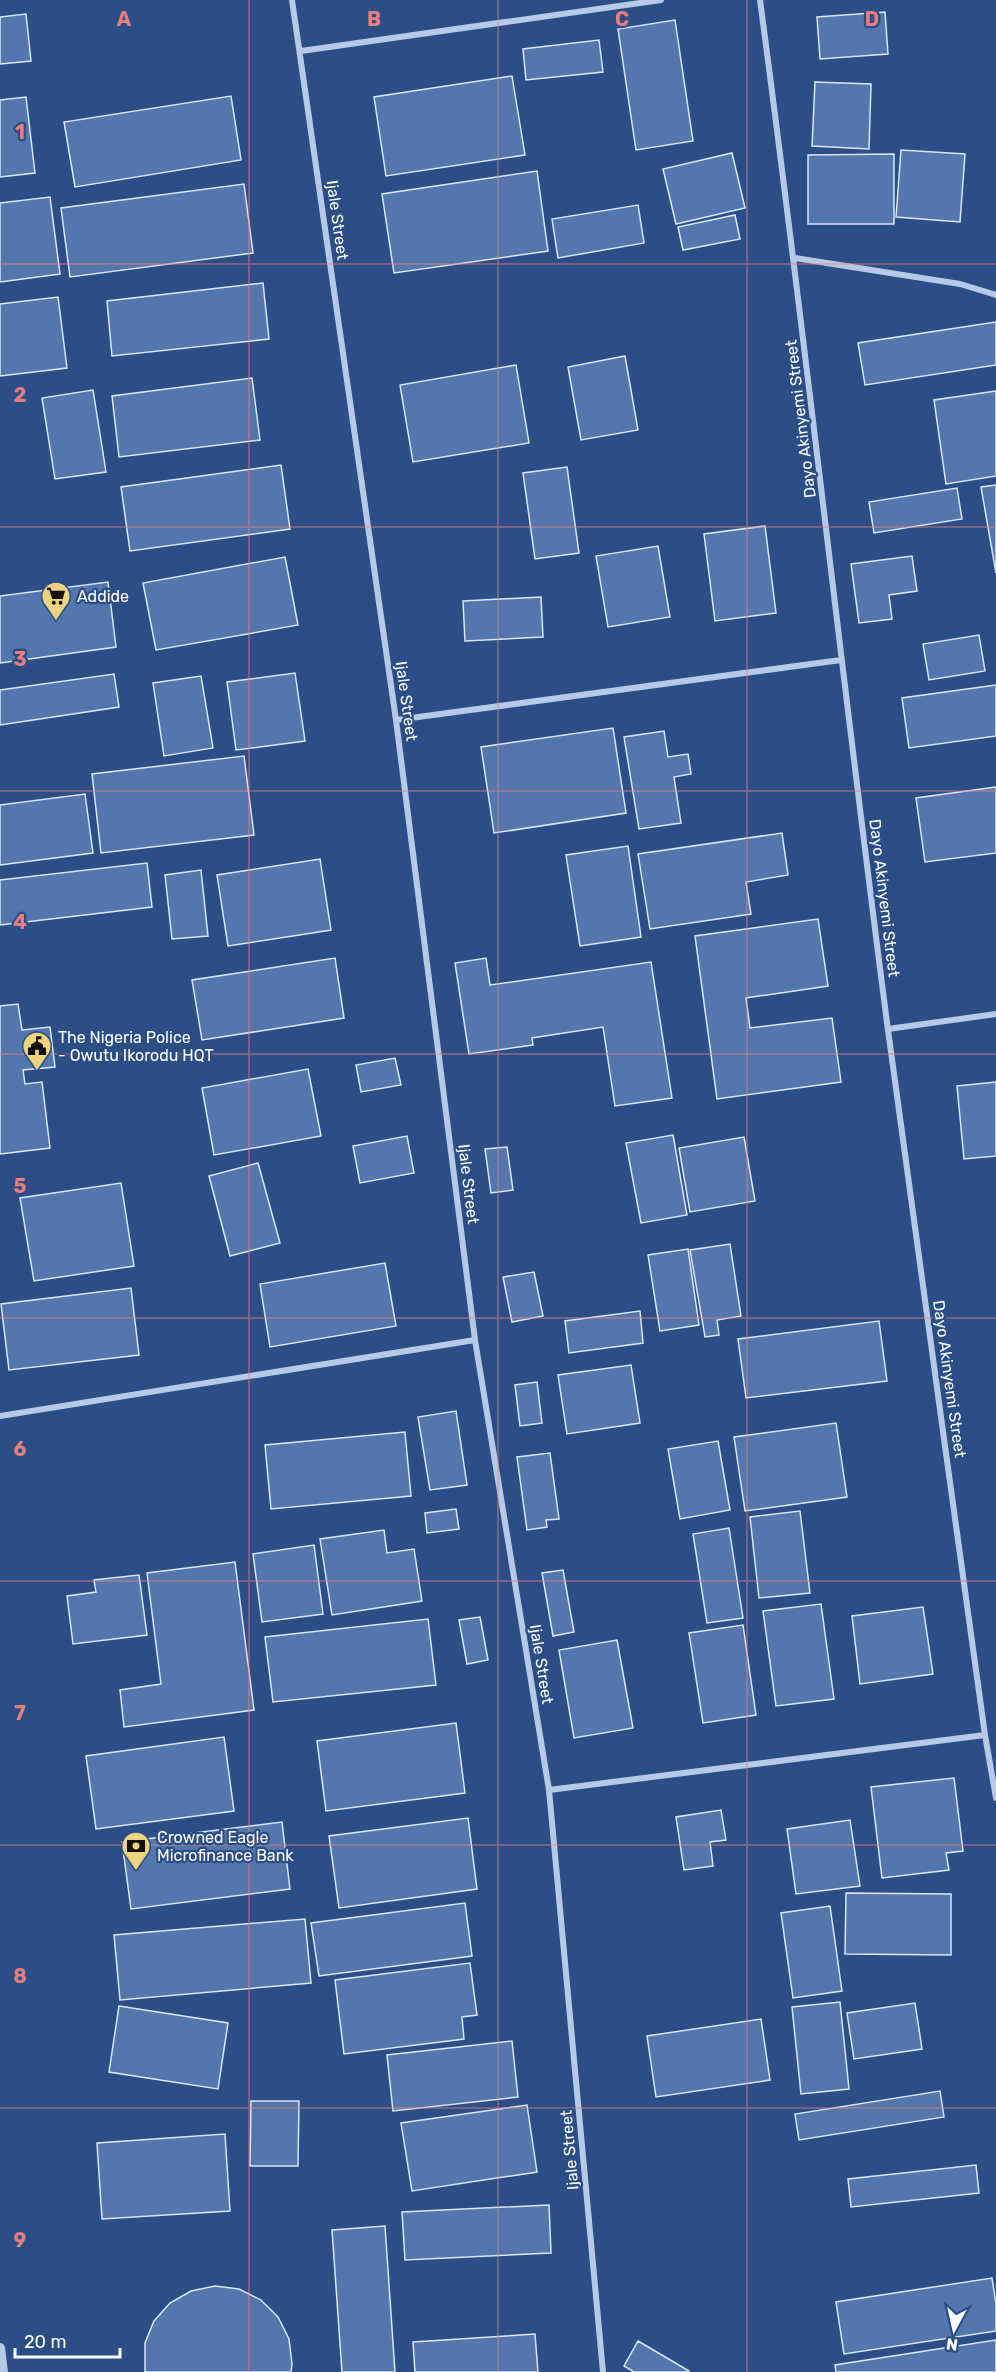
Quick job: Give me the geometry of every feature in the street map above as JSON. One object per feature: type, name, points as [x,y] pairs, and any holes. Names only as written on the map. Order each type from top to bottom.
[{"type":"street","name":"Ijale Street","points":[[292,0],[396,720],[475,1340],[549,1790],[603,2372]]},
{"type":"street","points":[[301,51],[661,0]]},
{"type":"street","name":"Dayo Akinyemi Street","points":[[760,0],[795,258],[841,660],[888,1029],[985,1735],[996,1798]]},
{"type":"street","points":[[795,258],[960,284],[996,295]]},
{"type":"street","points":[[396,720],[841,660]]},
{"type":"street","points":[[888,1029],[996,1014]]},
{"type":"street","points":[[0,1416],[475,1340]]},
{"type":"street","points":[[549,1790],[985,1735]]},
{"type":"street","points":[[0,2348],[3,2372]]},
{"type":"building","points":[[885,12],[888,54],[820,59],[817,17]]},
{"type":"building","points":[[26,14],[31,61],[0,64],[0,17]]},
{"type":"building","points":[[675,20],[693,141],[636,150],[618,29]]},
{"type":"building","points":[[599,40],[603,72],[526,80],[523,49]]},
{"type":"building","points":[[512,76],[525,155],[386,176],[374,97]]},
{"type":"building","points":[[815,82],[871,84],[869,149],[812,146]]},
{"type":"building","points":[[231,96],[241,160],[75,187],[64,122]]},
{"type":"building","points":[[26,97],[35,173],[0,177],[0,100]]},
{"type":"building","points":[[901,150],[965,154],[960,222],[896,217]]},
{"type":"building","points":[[732,153],[745,208],[676,224],[663,169]]},
{"type":"building","points":[[894,154],[894,224],[808,224],[808,155]]},
{"type":"building","points":[[537,171],[548,251],[394,273],[382,194]]},
{"type":"building","points":[[244,184],[253,253],[70,277],[61,208]]},
{"type":"building","points":[[50,197],[60,274],[0,282],[0,203]]},
{"type":"building","points":[[638,205],[644,243],[558,258],[552,219]]},
{"type":"building","points":[[735,215],[740,239],[683,250],[678,227]]},
{"type":"building","points":[[263,283],[269,339],[112,356],[107,301]]},
{"type":"building","points":[[58,297],[67,368],[0,376],[0,304]]},
{"type":"building","points":[[996,322],[996,365],[865,385],[858,343]]},
{"type":"building","points":[[625,356],[638,430],[581,440],[568,367]]},
{"type":"building","points":[[516,365],[529,443],[413,462],[400,385]]},
{"type":"building","points":[[252,378],[260,440],[119,457],[112,396]]},
{"type":"building","points":[[93,390],[106,472],[55,479],[42,398]]},
{"type":"building","points":[[996,391],[996,476],[946,484],[934,400]]},
{"type":"building","points":[[281,465],[290,529],[130,551],[121,487]]},
{"type":"building","points":[[567,467],[579,553],[535,559],[523,473]]},
{"type":"building","points":[[996,485],[996,573],[981,487]]},
{"type":"building","points":[[957,488],[962,519],[874,533],[869,502]]},
{"type":"building","points":[[765,526],[776,613],[715,621],[704,534]]},
{"type":"building","points":[[658,546],[670,617],[608,627],[596,556]]},
{"type":"building","points":[[912,556],[917,591],[889,595],[892,619],[859,623],[851,564]]},
{"type":"building","points":[[285,557],[298,625],[156,650],[143,583]]},
{"type":"building","name":"Addide","points":[[108,582],[116,647],[0,663],[0,596]]},
{"type":"building","points":[[541,597],[543,637],[465,641],[463,601]]},
{"type":"building","points":[[979,635],[985,671],[929,680],[923,644]]},
{"type":"building","points":[[295,673],[305,741],[236,750],[227,682]]},
{"type":"building","points":[[114,674],[119,707],[0,725],[0,690]]},
{"type":"building","points":[[201,676],[213,748],[164,756],[153,683]]},
{"type":"building","points":[[996,685],[996,736],[909,748],[902,698]]},
{"type":"building","points":[[613,728],[626,813],[494,833],[481,747]]},
{"type":"building","points":[[664,731],[668,757],[688,754],[691,774],[674,777],[681,823],[639,829],[624,737]]},
{"type":"building","points":[[244,756],[254,835],[101,853],[92,774]]},
{"type":"building","points":[[996,787],[996,853],[925,862],[916,798]]},
{"type":"building","points":[[85,794],[93,853],[0,865],[0,805]]},
{"type":"building","points":[[782,833],[788,875],[746,882],[751,914],[650,929],[638,854]]},
{"type":"building","points":[[628,846],[641,937],[580,946],[566,855]]},
{"type":"building","points":[[320,859],[331,930],[228,946],[217,875]]},
{"type":"building","points":[[147,863],[152,907],[0,925],[0,880]]},
{"type":"building","points":[[201,870],[208,936],[172,939],[165,875]]},
{"type":"building","points":[[818,919],[828,986],[746,998],[750,1028],[832,1018],[841,1082],[717,1099],[695,936]]},
{"type":"building","points":[[335,958],[344,1018],[202,1040],[192,980]]},
{"type":"building","points":[[486,958],[490,985],[651,962],[672,1098],[615,1106],[603,1027],[532,1038],[533,1045],[469,1054],[455,963]]},
{"type":"building","points":[[18,1004],[22,1030],[50,1027],[55,1067],[23,1070],[25,1084],[42,1082],[50,1148],[0,1154],[0,1006]]},
{"type":"building","points":[[395,1058],[401,1085],[361,1092],[356,1065]]},
{"type":"building","points":[[308,1069],[321,1136],[214,1155],[202,1088]]},
{"type":"building","points":[[996,1082],[996,1156],[964,1159],[957,1086]]},
{"type":"building","points":[[673,1135],[687,1215],[641,1223],[626,1143]]},
{"type":"building","points":[[407,1136],[414,1173],[360,1183],[353,1146]]},
{"type":"building","points":[[744,1137],[755,1201],[690,1212],[679,1148]]},
{"type":"building","points":[[507,1147],[513,1190],[491,1193],[485,1149]]},
{"type":"building","points":[[258,1163],[280,1243],[230,1256],[209,1176]]},
{"type":"building","points":[[121,1183],[134,1266],[34,1281],[20,1198]]},
{"type":"building","points":[[730,1244],[741,1316],[717,1320],[719,1335],[705,1337],[690,1250]]},
{"type":"building","points":[[688,1249],[699,1325],[660,1331],[648,1255]]},
{"type":"building","points":[[385,1263],[396,1326],[270,1347],[260,1284]]},
{"type":"building","points":[[534,1272],[543,1316],[512,1322],[503,1277]]},
{"type":"building","points":[[131,1288],[139,1355],[9,1370],[1,1304]]},
{"type":"building","points":[[640,1311],[643,1343],[569,1353],[565,1321]]},
{"type":"building","points":[[879,1321],[887,1381],[746,1398],[738,1339]]},
{"type":"building","points":[[631,1365],[640,1423],[567,1434],[558,1375]]},
{"type":"building","points":[[537,1382],[542,1423],[520,1426],[515,1385]]},
{"type":"building","points":[[456,1411],[467,1485],[430,1490],[418,1417]]},
{"type":"building","points":[[836,1423],[847,1497],[745,1511],[734,1437]]},
{"type":"building","points":[[405,1432],[411,1496],[271,1509],[265,1445]]},
{"type":"building","points":[[718,1441],[730,1510],[680,1519],[668,1449]]},
{"type":"building","points":[[550,1453],[559,1519],[546,1520],[547,1527],[527,1530],[517,1457]]},
{"type":"building","points":[[456,1509],[459,1529],[427,1533],[425,1513]]},
{"type":"building","points":[[800,1511],[810,1593],[759,1598],[750,1517]]},
{"type":"building","points":[[729,1528],[743,1618],[707,1623],[693,1534]]},
{"type":"building","points":[[384,1530],[387,1553],[414,1549],[422,1601],[332,1615],[320,1539]]},
{"type":"building","points":[[314,1545],[323,1614],[262,1622],[253,1554]]},
{"type":"building","points":[[235,1562],[254,1710],[124,1727],[120,1690],[161,1684],[147,1573]]},
{"type":"building","points":[[563,1570],[574,1632],[553,1636],[542,1573]]},
{"type":"building","points":[[139,1575],[147,1635],[73,1644],[67,1596],[96,1592],[94,1580]]},
{"type":"building","points":[[821,1604],[834,1699],[776,1706],[763,1611]]},
{"type":"building","points":[[923,1607],[933,1674],[860,1684],[852,1616]]},
{"type":"building","points":[[480,1617],[488,1660],[467,1664],[459,1620]]},
{"type":"building","points":[[428,1619],[436,1685],[273,1702],[265,1637]]},
{"type":"building","points":[[743,1625],[756,1715],[703,1723],[689,1633]]},
{"type":"building","points":[[617,1640],[633,1728],[574,1738],[559,1650]]},
{"type":"building","points":[[456,1723],[465,1793],[326,1811],[317,1741]]},
{"type":"building","points":[[224,1737],[234,1811],[96,1829],[86,1756]]},
{"type":"building","points":[[954,1778],[963,1851],[946,1853],[949,1870],[882,1878],[871,1787]]},
{"type":"building","points":[[721,1810],[726,1840],[710,1842],[713,1866],[684,1870],[676,1817]]},
{"type":"building","points":[[468,1818],[477,1889],[339,1908],[329,1836]]},
{"type":"building","points":[[850,1820],[860,1886],[796,1894],[787,1829]]},
{"type":"building","points":[[282,1822],[290,1889],[131,1909],[122,1842]]},
{"type":"building","points":[[846,1893],[951,1894],[951,1955],[845,1954]]},
{"type":"building","points":[[465,1903],[472,1956],[319,1976],[311,1923]]},
{"type":"building","points":[[830,1906],[842,1991],[793,1998],[781,1913]]},
{"type":"building","points":[[305,1919],[311,1983],[120,2000],[114,1935]]},
{"type":"building","points":[[470,1963],[477,2015],[462,2017],[464,2039],[344,2054],[335,1980]]},
{"type":"building","points":[[840,2002],[849,2089],[801,2094],[792,2007]]},
{"type":"building","points":[[915,2003],[922,2049],[854,2059],[847,2013]]},
{"type":"building","points":[[119,2006],[228,2023],[218,2089],[109,2072]]},
{"type":"building","points":[[761,2019],[770,2080],[656,2097],[647,2036]]},
{"type":"building","points":[[512,2041],[518,2097],[393,2111],[387,2055]]},
{"type":"building","points":[[940,2091],[944,2117],[799,2140],[795,2114]]},
{"type":"building","points":[[251,2101],[299,2101],[298,2166],[250,2166]]},
{"type":"building","points":[[527,2105],[537,2172],[412,2191],[401,2123]]},
{"type":"building","points":[[225,2134],[230,2211],[102,2219],[97,2143]]},
{"type":"building","points":[[976,2165],[979,2193],[851,2207],[848,2179]]},
{"type":"building","points":[[549,2205],[551,2253],[405,2260],[402,2212]]},
{"type":"building","points":[[385,2226],[395,2372],[342,2372],[332,2230]]},
{"type":"building","points":[[992,2278],[996,2304],[996,2331],[844,2354],[836,2302]]},
{"type":"building","points":[[215,2286],[239,2289],[261,2300],[278,2317],[289,2339],[291,2372],[145,2372],[145,2343],[154,2321],[170,2303],[191,2291]]},
{"type":"building","points":[[535,2334],[538,2372],[415,2372],[413,2342]]},
{"type":"building","points":[[996,2340],[996,2372],[836,2372],[835,2365]]},
{"type":"building","points":[[638,2341],[689,2371],[634,2372],[624,2366]]},
{"type":"place","name":"Addide","points":[[56,622]]},
{"type":"place","name":"The Nigeria Police - Owutu Ikorodu HQT","points":[[37,1072]]},
{"type":"place","name":"Crowned Eagle Microfinance Bank","points":[[136,1872]]}]
